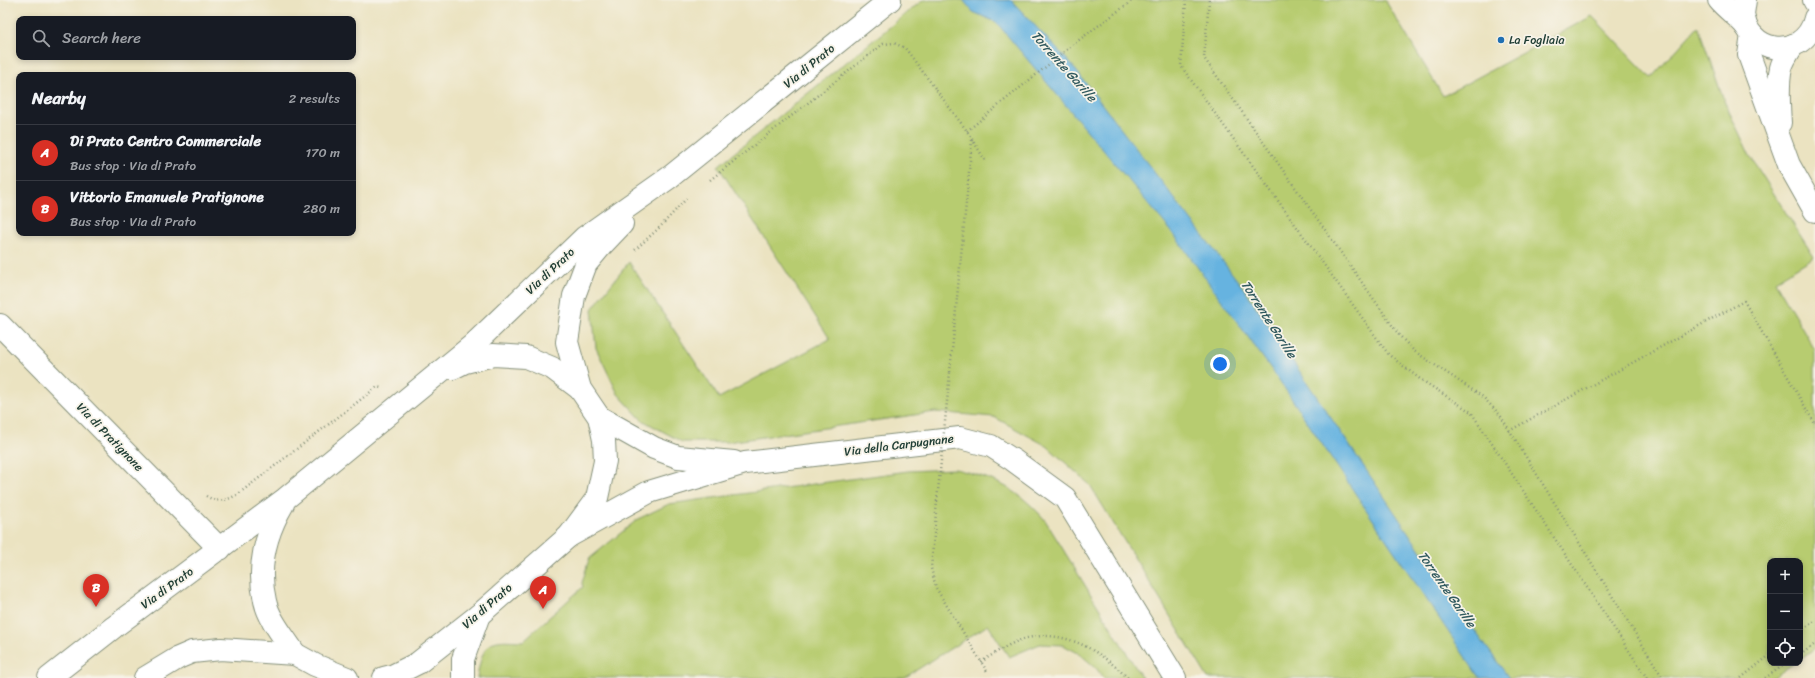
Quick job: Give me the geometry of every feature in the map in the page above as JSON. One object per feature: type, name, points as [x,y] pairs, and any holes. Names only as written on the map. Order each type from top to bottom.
[{"type":"main road","name":"Via di Prato","points":[[49,678],[114,627],[285,500],[474,344],[585,237],[670,177],[890,0]]},
{"type":"main road","points":[[1719,0],[1760,43],[1770,47],[1782,48],[1803,40]]},
{"type":"main road","points":[[1745,0],[1742,14],[1749,31],[1749,55],[1789,165],[1815,211]]},
{"type":"main road","points":[[1780,140],[1779,92],[1781,69],[1784,60],[1809,32],[1815,18]]},
{"type":"main road","name":"Via di Prato","points":[[384,678],[392,676],[418,663],[479,615],[569,536],[597,498],[605,461],[604,440],[599,417],[580,389],[567,342],[574,296],[586,264],[601,246],[670,177]]},
{"type":"main road","name":"Via di Pratignone","points":[[0,325],[220,549]]},
{"type":"main road","name":"Via di Prato","points":[[438,374],[465,362],[493,355],[526,357],[552,368],[580,389]]},
{"type":"main road","name":"Via della Carpugnane","points":[[599,417],[654,448],[678,457],[745,463]]},
{"type":"main road","name":"Via della Carpugnane","points":[[569,536],[649,492],[745,463],[960,438],[991,446],[1065,498],[1175,678]]},
{"type":"main road","name":"Via di Prato","points":[[285,500],[274,521],[265,544],[262,574],[265,602],[275,623],[295,654],[315,666],[347,678]]},
{"type":"main road","points":[[463,678],[463,659],[479,615]]},
{"type":"main road","name":"Via di Prato","points":[[145,678],[178,658],[206,650],[295,654]]},
{"type":"path","points":[[967,131],[1020,86],[1132,0]]},
{"type":"path","points":[[1186,0],[1181,66],[1389,355],[1420,379],[1471,412],[1647,678]]},
{"type":"path","points":[[1209,0],[1204,58],[1399,335],[1414,351],[1483,397],[1500,415],[1664,678]]},
{"type":"path","points":[[706,183],[883,44],[894,43],[905,48],[967,131],[985,160]]},
{"type":"path","points":[[972,139],[931,568],[936,588],[988,673]]},
{"type":"path","points":[[633,252],[660,227],[688,196]]},
{"type":"path","points":[[1509,431],[1744,301],[1815,424]]},
{"type":"path","points":[[205,496],[216,501],[226,501],[237,495],[377,387],[388,390]]},
{"type":"path","points":[[1802,630],[1815,621]]},
{"type":"path","points":[[982,662],[1008,646],[1033,636],[1064,638],[1092,649],[1114,664],[1128,678]]},
{"type":"path","points":[[1803,652],[1815,644]]},
{"type":"path","points":[[1741,678],[1767,657]]},
{"type":"path","points":[[1765,678],[1783,666]]},
{"type":"green space","points":[[923,0],[1385,0],[1443,96],[1592,16],[1651,78],[1698,26],[1725,103],[1750,156],[1814,257],[1775,281],[1815,350],[1815,648],[1803,657],[1803,558],[1767,558],[1767,666],[1790,666],[1773,678],[1208,678],[1090,485],[1047,446],[994,417],[935,412],[728,442],[682,442],[642,420],[618,394],[596,348],[592,309],[629,262],[719,398],[830,339],[718,166]]},
{"type":"green space","points":[[955,469],[1005,486],[1025,500],[1045,520],[1142,678],[1103,678],[1097,669],[1080,654],[1063,645],[1040,644],[1009,657],[988,625],[904,678],[477,678],[482,657],[490,644],[508,640],[523,641],[583,587],[582,583],[589,559],[638,519],[669,504],[908,471]]},
{"type":"water","name":"Torrente Garille","points":[[963,0],[1011,0],[1071,64],[1244,289],[1470,624],[1509,678],[1481,678],[1478,676],[1277,377],[1172,232],[996,22],[973,12]]},
{"type":"place","name":"La Fogliaia","points":[[1501,40]]},
{"type":"place","name":"Vittorio Emanuele Pratignone","points":[[96,607]]},
{"type":"place","name":"Di Prato Centro Commerciale","points":[[543,609]]}]
